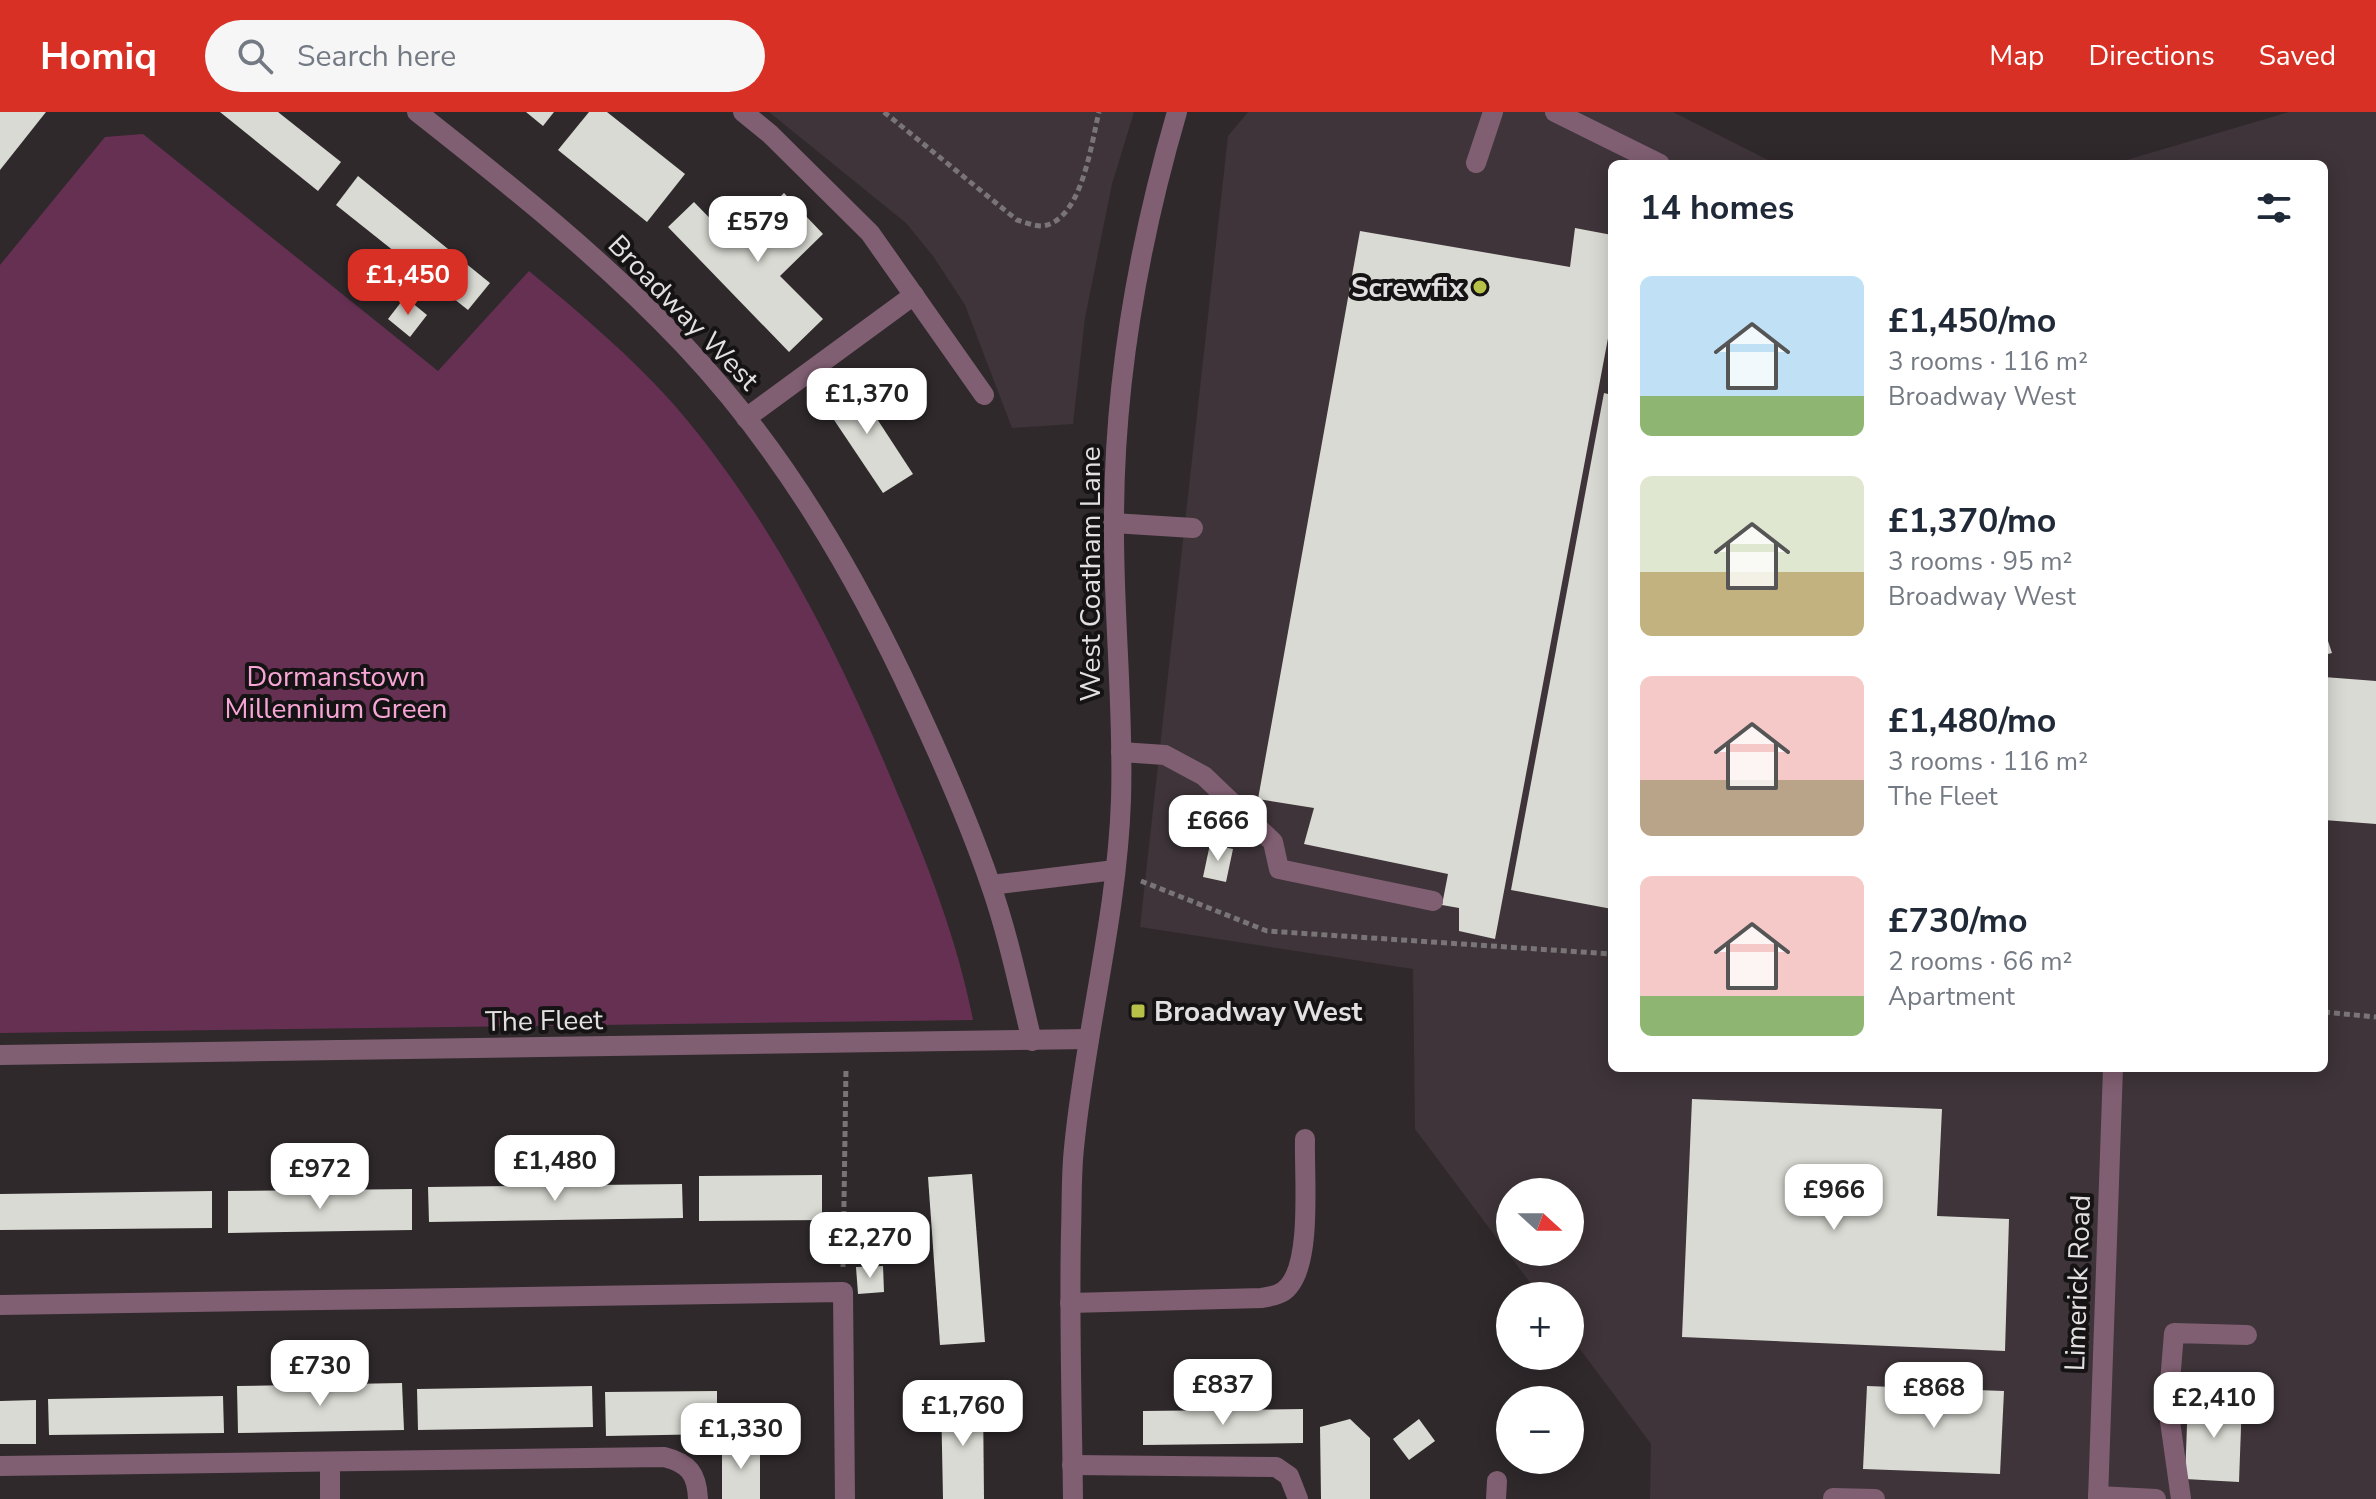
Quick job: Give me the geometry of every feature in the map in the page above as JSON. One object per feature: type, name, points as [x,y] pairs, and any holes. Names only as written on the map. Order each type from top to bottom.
[{"type":"street","name":"Broadway West","points":[[417,112],[604,265],[687,348],[746,418],[810,505],[850,571],[890,647],[950,779],[991,885],[1032,1041]]},
{"type":"street","points":[[743,112],[770,134],[870,233],[984,395]]},
{"type":"street","name":"West Coatham Lane","points":[[1089,1039],[1115,870],[1121,801],[1113,523],[1122,362],[1133,288],[1151,204],[1177,112]]},
{"type":"street","points":[[1476,163],[1493,112]]},
{"type":"street","points":[[1555,112],[1652,160]]},
{"type":"street","points":[[746,418],[914,295]]},
{"type":"street","points":[[1113,523],[1193,528]]},
{"type":"street","points":[[1121,752],[1165,755],[1204,776],[1273,842],[1279,869],[1433,901]]},
{"type":"street","points":[[991,885],[1115,870]]},
{"type":"street","points":[[1073,1499],[1070,1303],[1073,1154],[1089,1039]]},
{"type":"street","name":"The Fleet","points":[[0,1055],[847,1045],[1089,1039]]},
{"type":"street","name":"Limerick Road","points":[[2098,1498],[2113,1072]]},
{"type":"street","points":[[1070,1303],[1262,1298],[1281,1294],[1290,1285],[1303,1259],[1305,1139]]},
{"type":"street","points":[[0,1305],[843,1292],[845,1499]]},
{"type":"street","points":[[2181,1499],[2168,1407],[2174,1333],[2247,1335]]},
{"type":"street","points":[[0,1466],[664,1457],[679,1461],[691,1469],[697,1482],[698,1499]]},
{"type":"street","points":[[330,1462],[330,1499]]},
{"type":"street","points":[[1072,1465],[1276,1467],[1289,1476],[1298,1499]]},
{"type":"street","points":[[1833,1498],[1875,1499]]},
{"type":"street","points":[[2098,1498],[2156,1499]]},
{"type":"path","points":[[884,112],[1017,220],[1041,226],[1064,217],[1079,190],[1099,112]]},
{"type":"path","points":[[1115,870],[1267,931],[1608,954]]},
{"type":"path","points":[[2328,1012],[2376,1017]]},
{"type":"path","points":[[843,1292],[847,1045]]},
{"type":"shaded area","points":[[769,112],[1134,112],[1112,184],[1085,318],[1073,424],[1012,428],[965,305],[933,256],[906,223]]},
{"type":"shaded area","points":[[1248,112],[1673,112],[1768,160],[1608,160],[1608,1072],[2328,1072],[2328,160],[2127,160],[2289,112],[2376,112],[2376,1499],[1650,1499],[1651,1444],[1584,1355],[1584,1282],[1530,1282],[1518,1266],[1584,1266],[1584,1178],[1496,1178],[1496,1237],[1415,1129],[1413,969],[1140,927],[1228,136]]},
{"type":"green space","name":"Dormanstown Millennium Green","points":[[143,134],[438,371],[529,271],[606,336],[676,407],[744,496],[829,642],[910,822],[951,934],[973,1020],[0,1033],[0,265],[105,137]]},
{"type":"building","points":[[0,112],[46,112],[0,170]]},
{"type":"building","points":[[220,112],[278,112],[341,162],[318,191]]},
{"type":"building","points":[[526,112],[554,112],[543,126]]},
{"type":"building","points":[[589,112],[607,112],[685,174],[647,222],[558,150]]},
{"type":"building","points":[[358,176],[490,283],[468,310],[336,205]]},
{"type":"building","points":[[784,193],[823,234],[780,276],[823,319],[789,352],[668,227],[694,202],[734,243]]},
{"type":"building","points":[[1575,228],[1608,234],[1608,338],[1495,939],[1459,931],[1459,908],[1442,905],[1448,874],[1304,844],[1314,808],[1258,799],[1360,231],[1570,267]]},
{"type":"building","points":[[405,297],[427,315],[410,337],[388,319]]},
{"type":"building","points":[[851,379],[913,474],[883,493],[820,399]]},
{"type":"building","points":[[1604,393],[1608,394],[1608,908],[1511,890]]},
{"type":"building","points":[[2328,677],[2376,681],[2376,824],[2328,820]]},
{"type":"building","points":[[1210,844],[1233,849],[1226,882],[1203,877]]},
{"type":"building","points":[[1692,1099],[1942,1109],[1937,1216],[2009,1219],[2005,1351],[1682,1337]]},
{"type":"building","points":[[972,1174],[985,1342],[940,1345],[928,1177]]},
{"type":"building","points":[[822,1175],[822,1220],[699,1221],[699,1176]]},
{"type":"building","points":[[682,1184],[683,1218],[429,1222],[428,1187]]},
{"type":"building","points":[[412,1189],[412,1230],[228,1233],[228,1191]]},
{"type":"building","points":[[212,1191],[212,1228],[0,1230],[0,1194]]},
{"type":"building","points":[[883,1266],[884,1292],[858,1294],[856,1267]]},
{"type":"building","points":[[402,1383],[404,1430],[238,1433],[237,1386]]},
{"type":"building","points":[[592,1386],[593,1427],[418,1430],[417,1389]]},
{"type":"building","points":[[1867,1386],[2004,1391],[2000,1474],[1863,1469]]},
{"type":"building","points":[[717,1391],[717,1434],[606,1436],[605,1392]]},
{"type":"building","points":[[223,1396],[224,1433],[49,1435],[48,1399]]},
{"type":"building","points":[[941,1397],[983,1397],[984,1499],[943,1499]]},
{"type":"building","points":[[2188,1398],[2242,1400],[2239,1482],[2185,1479]]},
{"type":"building","points":[[36,1400],[36,1444],[0,1444],[0,1401]]},
{"type":"building","points":[[1303,1409],[1303,1443],[1143,1445],[1143,1411]]},
{"type":"building","points":[[1350,1419],[1370,1438],[1370,1499],[1321,1499],[1320,1427]]},
{"type":"building","points":[[1419,1419],[1435,1441],[1409,1460],[1393,1439]]},
{"type":"building","points":[[760,1443],[760,1499],[722,1499],[722,1444]]},
{"type":"place","name":"Screwfix","points":[[1480,287]]},
{"type":"place","name":"Broadway West","points":[[1138,1011]]}]
